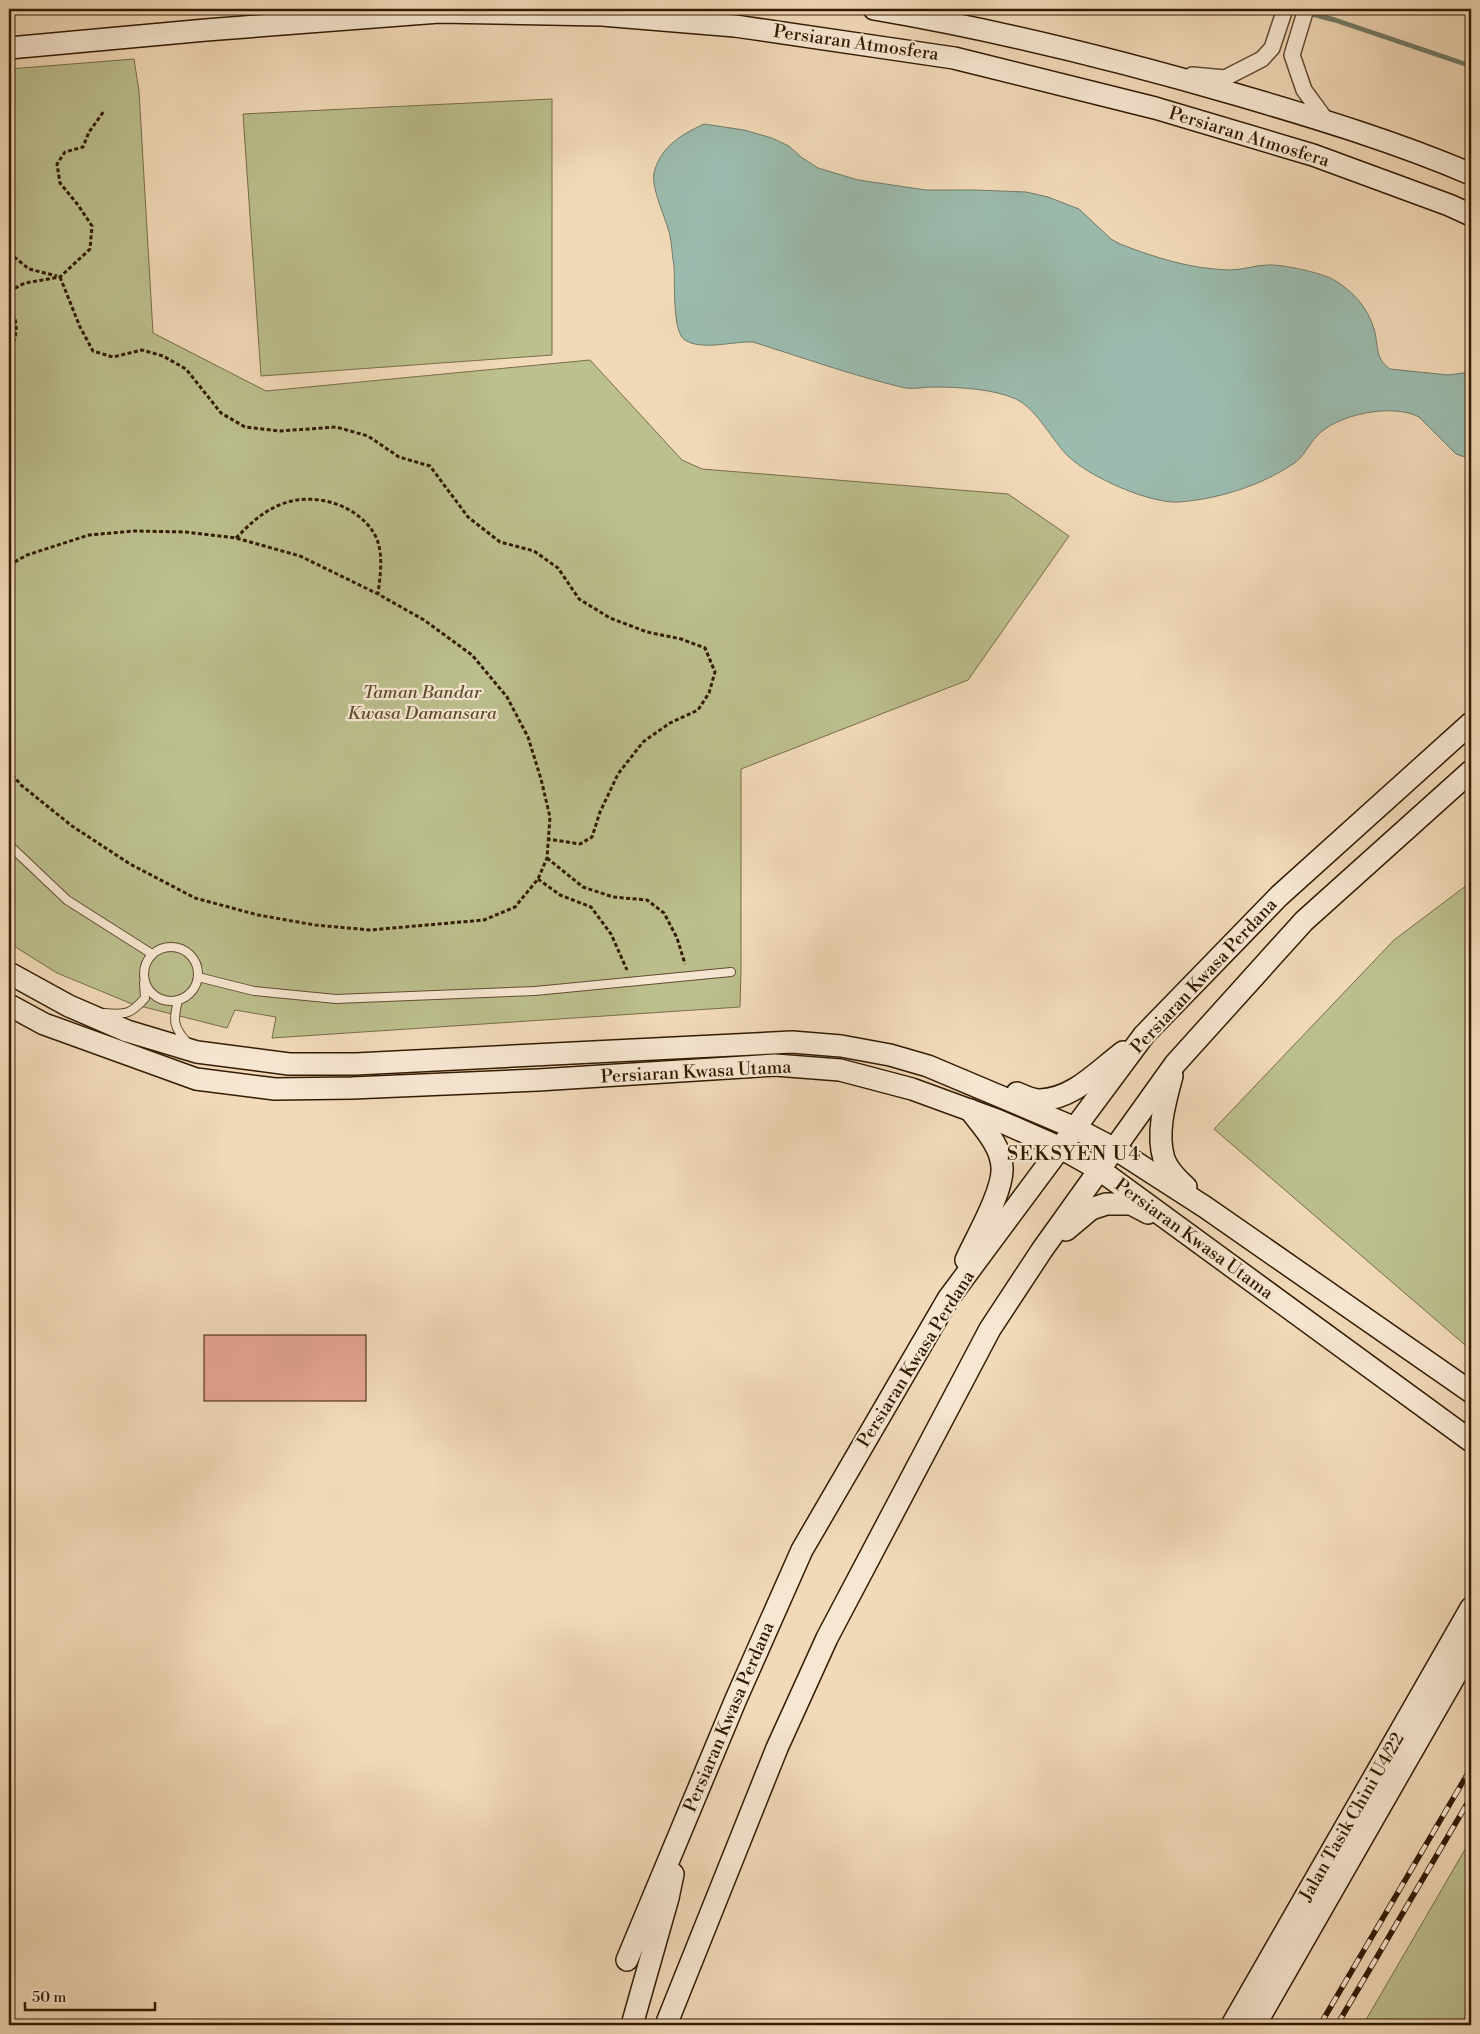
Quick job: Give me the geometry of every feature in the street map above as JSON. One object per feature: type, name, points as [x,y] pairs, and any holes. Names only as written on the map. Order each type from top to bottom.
[{"type":"main road","name":"Persiaran Atmosfera","points":[[874,9],[960,24],[1164,73],[1326,120],[1471,174]]},
{"type":"main road","name":"Persiaran Atmosfera","points":[[9,48],[206,30],[439,12],[602,15],[735,26],[954,58],[1155,108],[1313,155],[1471,216]]},
{"type":"main road","name":"Persiaran Kwasa Perdana","points":[[627,1960],[682,1827],[802,1550],[948,1299],[1144,1035],[1278,896],[1471,723]]},
{"type":"main road","name":"Persiaran Kwasa Perdana","points":[[666,2025],[777,1748],[827,1638],[990,1329],[1042,1250],[1175,1064],[1304,921],[1471,771]]},
{"type":"main road","name":"Persiaran Kwasa Utama","points":[[9,973],[17,980],[69,1006],[127,1031],[197,1052],[289,1064],[356,1064],[792,1042],[841,1046],[890,1055],[928,1066],[1075,1128],[1115,1149],[1205,1207],[1471,1392]]},
{"type":"main road","name":"Persiaran Kwasa Utama","points":[[9,1005],[44,1024],[196,1079],[275,1089],[352,1088],[538,1080],[775,1065],[840,1070],[912,1089],[1061,1148],[1100,1170],[1471,1440]]},
{"type":"main road","points":[[928,1066],[1038,1100],[1055,1098],[1070,1093],[1144,1035]]},
{"type":"main road","points":[[1175,1064],[1163,1110],[1161,1139],[1164,1159],[1172,1173],[1205,1207]]},
{"type":"main road","points":[[948,1299],[999,1188],[1002,1167],[998,1151],[988,1133],[969,1110]]},
{"type":"main road","points":[[1042,1250],[1091,1209],[1106,1204],[1130,1204],[1184,1231]]},
{"type":"main road","name":"Jalan Tasik Chini U4/22","points":[[1232,2025],[1471,1608]]},
{"type":"main road","name":"Jalan Tasik Chini U4/22","points":[[1255,2025],[1471,1648]]},
{"type":"main road","points":[[632,2025],[668,1898],[682,1827]]},
{"type":"street","points":[[1164,73],[1225,78],[1262,59],[1272,48],[1285,9]]},
{"type":"street","points":[[1306,9],[1292,55],[1304,90],[1326,120]]},
{"type":"lane","points":[[9,845],[67,900],[152,954]]},
{"type":"lane","points":[[69,1006],[118,1014],[134,1011],[145,998],[144,980],[144,971],[146,962],[152,954],[166,947],[183,949],[195,961],[198,977],[196,986],[190,994],[178,1000],[163,1000],[155,996],[148,989],[144,980]]},
{"type":"lane","points":[[198,977],[254,991],[336,999],[535,990],[731,972]]},
{"type":"lane","points":[[178,1000],[174,1017],[178,1033],[197,1052]]},
{"type":"path","points":[[9,291],[25,283],[60,277],[90,249],[92,226],[60,183],[57,164],[65,152],[83,147],[89,132],[104,112]]},
{"type":"path","points":[[9,199],[13,256],[29,269],[60,277]]},
{"type":"path","points":[[60,277],[80,327],[93,351],[113,357],[142,350],[163,356],[186,369],[221,413],[245,427],[280,431],[336,427],[368,436],[399,457],[430,466],[468,517],[500,542],[534,550],[558,568],[579,599],[610,618],[647,632],[681,638],[705,648],[716,672],[709,693],[698,710],[670,723],[643,742],[618,774],[600,812],[592,837],[580,844],[548,839]]},
{"type":"path","points":[[9,308],[15,316],[16,338],[9,352]]},
{"type":"path","points":[[236,538],[255,519],[283,503],[308,500],[336,503],[361,517],[376,538],[381,563],[378,594]]},
{"type":"path","points":[[9,565],[27,555],[89,535],[152,531],[186,532],[236,538],[300,556],[378,594],[424,620],[472,655],[507,697],[528,737],[542,779],[550,816],[547,858],[538,879],[515,906],[484,920],[370,930],[315,925],[258,915],[195,898],[130,864],[72,826],[21,785],[9,770]]},
{"type":"path","points":[[547,858],[583,887],[613,897],[647,900],[664,913],[677,938],[689,977]]},
{"type":"path","points":[[538,879],[560,895],[591,907],[611,934],[632,982]]},
{"type":"green space","name":"Taman Bandar Kwasa Damansara","points":[[134,59],[139,91],[153,333],[266,391],[590,360],[682,460],[702,469],[1008,494],[1069,536],[968,680],[741,769],[740,1007],[272,1038],[276,1017],[235,1010],[227,1028],[132,1004],[57,973],[9,943],[9,69]]},
{"type":"green space","points":[[552,99],[552,355],[261,376],[243,114]]},
{"type":"green space","points":[[1471,882],[1471,1350],[1214,1129],[1394,940]]},
{"type":"green space","points":[[1467,1846],[1471,1849],[1471,2025],[1363,2025]]},
{"type":"shaded area","points":[[704,124],[744,130],[772,138],[789,146],[801,157],[818,168],[858,180],[926,190],[1026,192],[1048,197],[1079,209],[1111,239],[1120,244],[1174,262],[1230,270],[1274,265],[1329,277],[1347,289],[1364,307],[1374,329],[1379,356],[1390,369],[1448,375],[1471,372],[1471,459],[1456,454],[1419,417],[1408,413],[1381,411],[1351,417],[1326,428],[1314,439],[1297,461],[1280,472],[1253,485],[1209,498],[1179,502],[1153,499],[1105,481],[1079,465],[1069,457],[1031,410],[1016,399],[997,393],[965,388],[905,388],[753,342],[700,345],[685,340],[678,328],[671,239],[657,195],[654,173],[661,156],[673,142]]},
{"type":"building","points":[[204,1335],[366,1335],[366,1401],[204,1401]]},
{"type":"waterway","points":[[1293,9],[1335,20],[1471,66]]},
{"type":"railway","points":[[1320,2025],[1471,1768]]},
{"type":"railway","points":[[1337,2025],[1471,1797]]},
{"type":"district","name":"SEKSYEN U4","points":[[1074,1154]]}]
